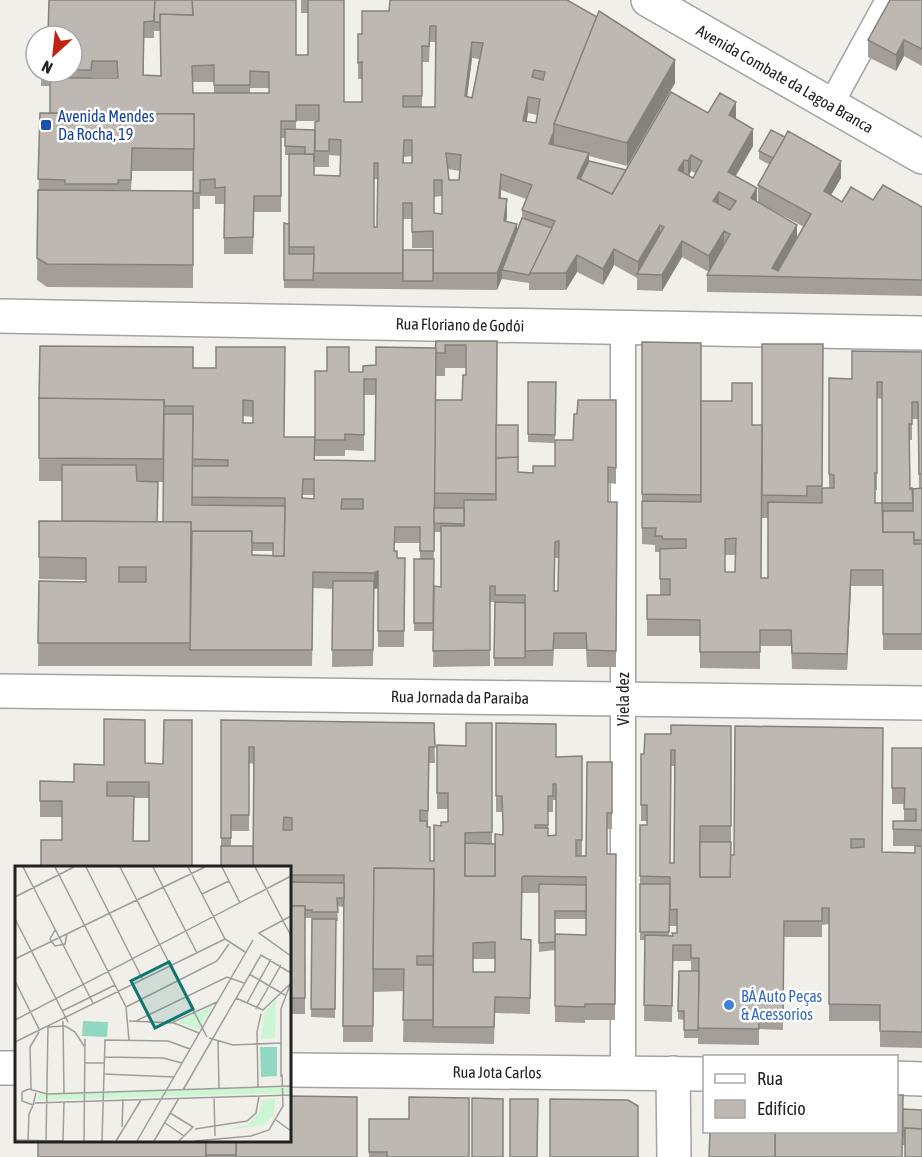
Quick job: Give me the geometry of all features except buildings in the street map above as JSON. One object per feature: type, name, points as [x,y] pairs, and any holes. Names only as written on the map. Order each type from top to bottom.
[{"type":"street","name":"Avenida Combate da Lagoa Branca","points":[[648,0],[922,157]]},
{"type":"street","name":"Rua Floriano de Godói","points":[[0,316],[922,333]]},
{"type":"street","name":"Rua Jornada da Paraiba","points":[[0,691],[922,703]]},
{"type":"street","name":"Rua Jota Carlos","points":[[291,1070],[689,1073]]},
{"type":"street","points":[[674,1157],[689,1073]]},
{"type":"street","points":[[898,1078],[922,1079]]},
{"type":"lane","points":[[830,106],[888,0]]},
{"type":"lane","name":"Viela dez","points":[[623,1072],[624,326]]},
{"type":"place","name":"Avenida Mendes Da Rocha, 19","points":[[46,125]]},
{"type":"place","name":"BÁ Auto Peças & Acessorios","points":[[729,1005]]}]
